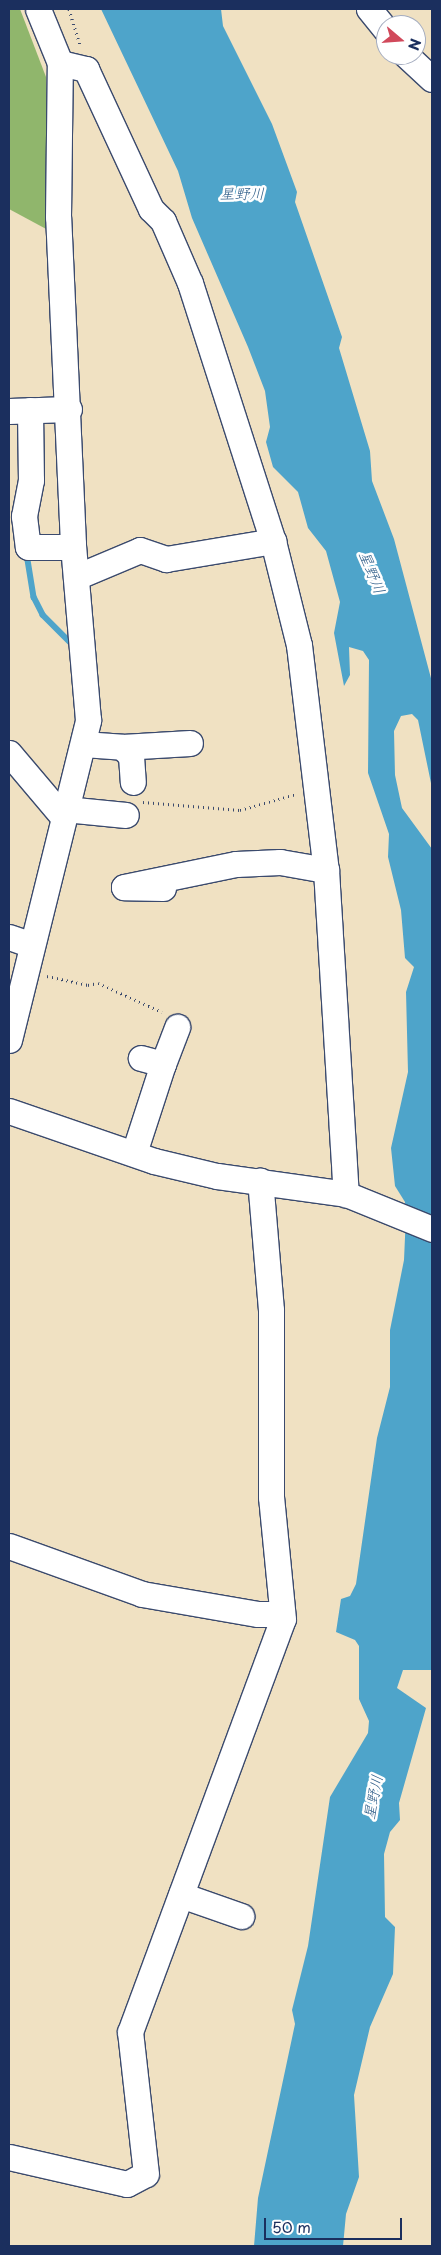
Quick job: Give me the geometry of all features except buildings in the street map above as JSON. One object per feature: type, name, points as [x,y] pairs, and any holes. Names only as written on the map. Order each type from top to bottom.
[{"type":"street","points":[[9,1040],[25,971],[20,941],[64,813],[88,720],[73,546],[58,217],[60,63],[38,9]]},
{"type":"street","points":[[60,63],[86,69],[190,283],[273,541],[299,645],[326,870],[346,1194]]},
{"type":"street","points":[[417,65],[432,79]]},
{"type":"street","points":[[68,408],[19,410],[32,480],[18,546],[73,546]]},
{"type":"street","points":[[76,577],[140,550],[166,559],[273,541]]},
{"type":"street","points":[[83,744],[122,747],[190,743]]},
{"type":"street","points":[[9,753],[17,758],[48,804],[64,813],[132,800],[131,756],[122,747]]},
{"type":"street","points":[[163,888],[124,887],[236,864],[280,862],[326,870]]},
{"type":"street","points":[[134,1153],[152,1061],[177,1027]]},
{"type":"street","points":[[9,1111],[134,1153],[217,1176],[260,1180],[346,1194],[432,1229]]},
{"type":"street","points":[[9,2157],[127,2184],[146,2174],[130,2032],[282,1614],[271,1497],[271,1310],[260,1180]]},
{"type":"street","points":[[9,1546],[142,1594],[258,1614],[282,1614]]},
{"type":"street","points":[[180,1895],[241,1916]]},
{"type":"path","points":[[68,9],[86,69]]},
{"type":"path","points":[[132,800],[240,810],[316,789]]},
{"type":"path","points":[[25,971],[88,985],[98,983],[132,995],[172,1016],[177,1027]]},
{"type":"green space","points":[[9,9],[20,9],[46,77],[48,230],[9,209]]},
{"type":"water","name":"星野川","points":[[101,9],[221,9],[223,26],[272,124],[297,192],[295,202],[342,337],[339,348],[370,451],[372,481],[394,539],[432,682],[432,788],[418,720],[412,714],[401,716],[394,731],[395,775],[402,808],[432,849],[432,1670],[403,1670],[397,1688],[426,1708],[399,1803],[400,1820],[390,1832],[384,1854],[385,1917],[395,1927],[393,1974],[370,2027],[354,2095],[359,2177],[346,2214],[343,2246],[254,2246],[258,2198],[295,2024],[292,2010],[308,1946],[330,1797],[368,1733],[369,1721],[359,1699],[359,1646],[355,1640],[336,1632],[341,1599],[350,1596],[356,1584],[377,1438],[390,1387],[390,1330],[404,1260],[406,1214],[405,1202],[395,1186],[391,1148],[408,1072],[406,992],[414,967],[405,958],[401,910],[388,857],[389,834],[368,773],[369,660],[363,651],[349,647],[350,675],[344,686],[334,633],[340,602],[326,551],[308,528],[298,492],[273,467],[266,442],[270,427],[265,391],[192,218],[178,171]]},
{"type":"waterway","points":[[27,554],[34,597],[43,615],[70,642]]}]
